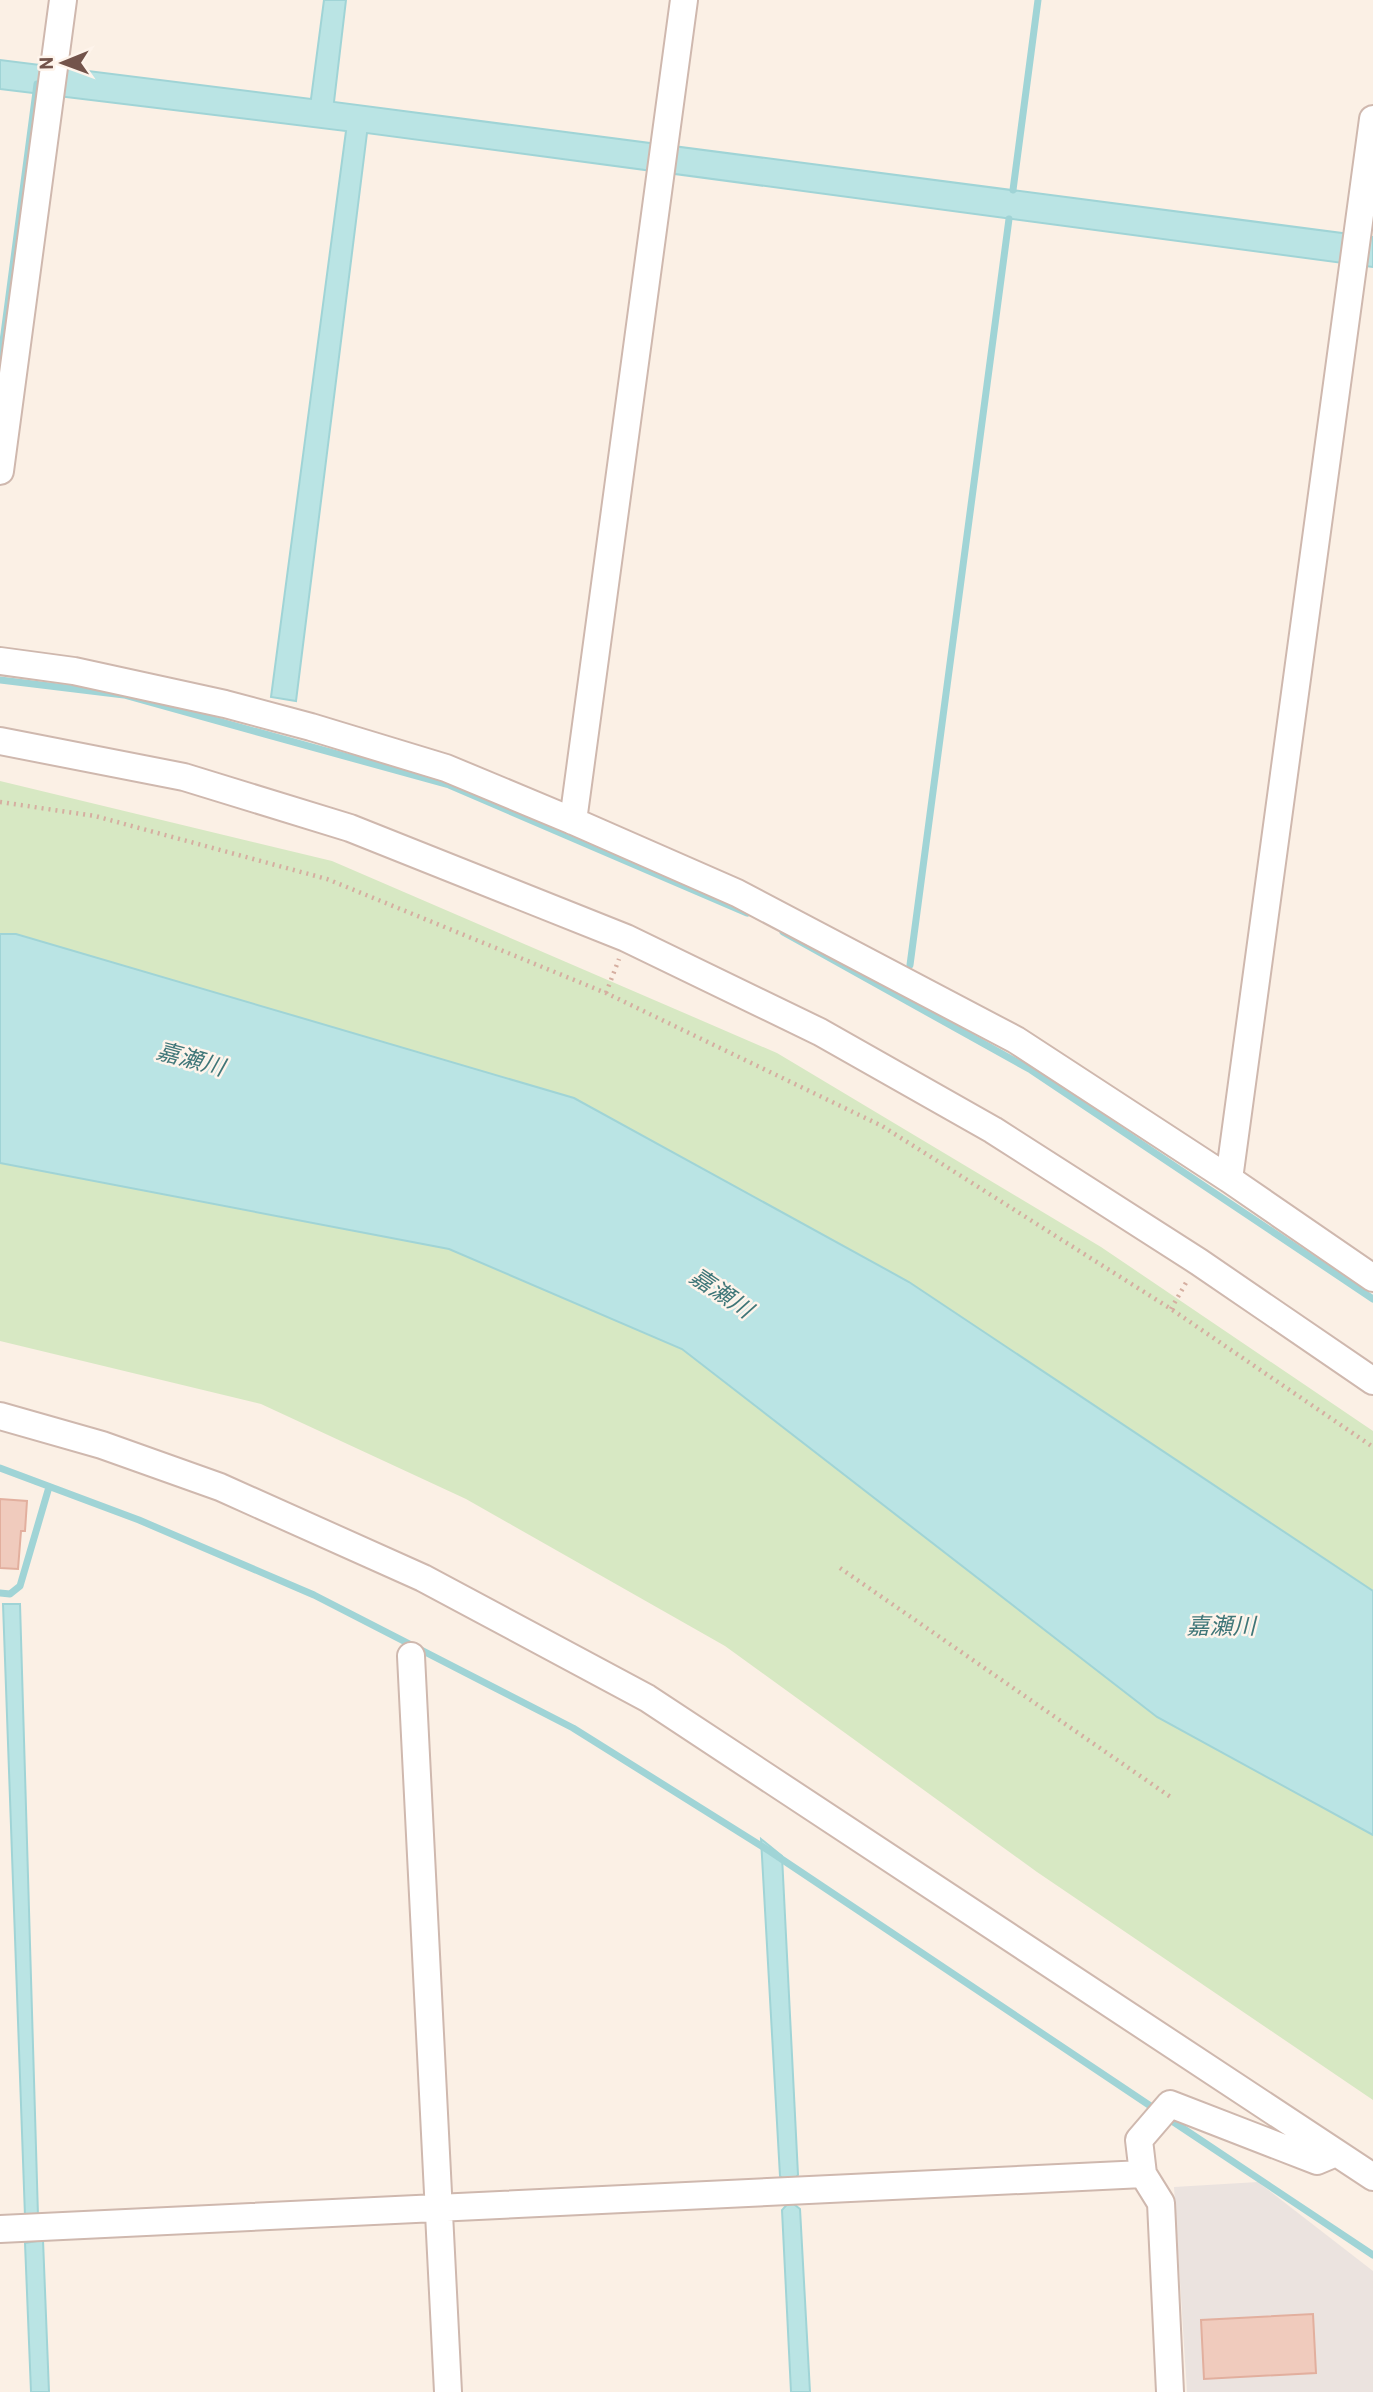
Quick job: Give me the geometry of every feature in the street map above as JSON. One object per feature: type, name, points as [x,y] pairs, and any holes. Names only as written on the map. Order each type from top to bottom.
[{"type":"street","points":[[0,471],[63,0]]},
{"type":"street","points":[[573,821],[684,0]]},
{"type":"street","points":[[1228,1180],[1373,119]]},
{"type":"street","points":[[0,661],[74,671],[225,704],[446,768],[737,893],[1016,1041],[1373,1278]]},
{"type":"street","points":[[0,741],[184,777],[350,828],[626,938],[820,1032],[993,1130],[1199,1262],[1373,1381]]},
{"type":"street","points":[[0,1416],[102,1445],[220,1487],[423,1578],[555,1647],[647,1699],[1373,2177]]},
{"type":"street","points":[[411,1657],[448,2392]]},
{"type":"street","points":[[1171,2392],[1161,2203],[1143,2174],[1139,2140],[1170,2104],[1317,2161],[1336,2152]]},
{"type":"street","points":[[0,2229],[1143,2174]]},
{"type":"path","points":[[0,802],[95,816],[327,879],[606,993],[882,1126],[1171,1309],[1373,1447]]},
{"type":"path","points":[[606,993],[626,938]]},
{"type":"path","points":[[1171,1309],[1199,1262]]},
{"type":"path","points":[[840,1568],[1172,1798]]},
{"type":"shaded area","points":[[1258,2182],[1373,2271],[1373,2392],[1187,2392],[1174,2187]]},
{"type":"green space","points":[[0,781],[332,861],[777,1053],[1101,1247],[1373,1431],[1373,1633],[0,966]]},
{"type":"green space","points":[[0,1135],[458,1227],[713,1346],[1373,1800],[1373,2100],[1037,1872],[725,1646],[466,1499],[261,1404],[0,1341]]},
{"type":"water","points":[[324,0],[346,0],[334,102],[1373,237],[1373,267],[367,133],[296,701],[271,697],[346,131],[0,89],[0,60],[311,99]]},
{"type":"water","name":"嘉瀬川","points":[[0,934],[16,934],[574,1098],[909,1282],[1373,1591],[1373,1835],[1157,1717],[682,1349],[449,1249],[0,1163]]},
{"type":"water","points":[[3,1604],[20,1604],[38,2216],[25,2216]]},
{"type":"water","points":[[761,1839],[782,1856],[798,2175],[790,2184],[780,2176]]},
{"type":"water","points":[[790,2201],[800,2209],[810,2392],[791,2392],[782,2210]]},
{"type":"water","points":[[43,2240],[49,2392],[31,2392],[25,2243]]},
{"type":"building","points":[[0,1499],[27,1501],[18,1569],[0,1568]]},
{"type":"building","points":[[1313,2314],[1316,2373],[1204,2379],[1201,2320]]},
{"type":"waterway","points":[[1013,190],[1038,0]]},
{"type":"waterway","points":[[0,364],[37,84]]},
{"type":"waterway","points":[[910,965],[1009,219]]},
{"type":"waterway","points":[[0,680],[124,695],[449,785],[747,913]]},
{"type":"waterway","points":[[783,932],[1031,1070],[1373,1299]]},
{"type":"waterway","points":[[0,1468],[139,1520],[314,1595],[573,1728],[771,1852],[1152,2107]]},
{"type":"waterway","points":[[0,1593],[10,1594],[20,1586],[49,1487]]},
{"type":"waterway","points":[[1172,2121],[1373,2255]]}]
